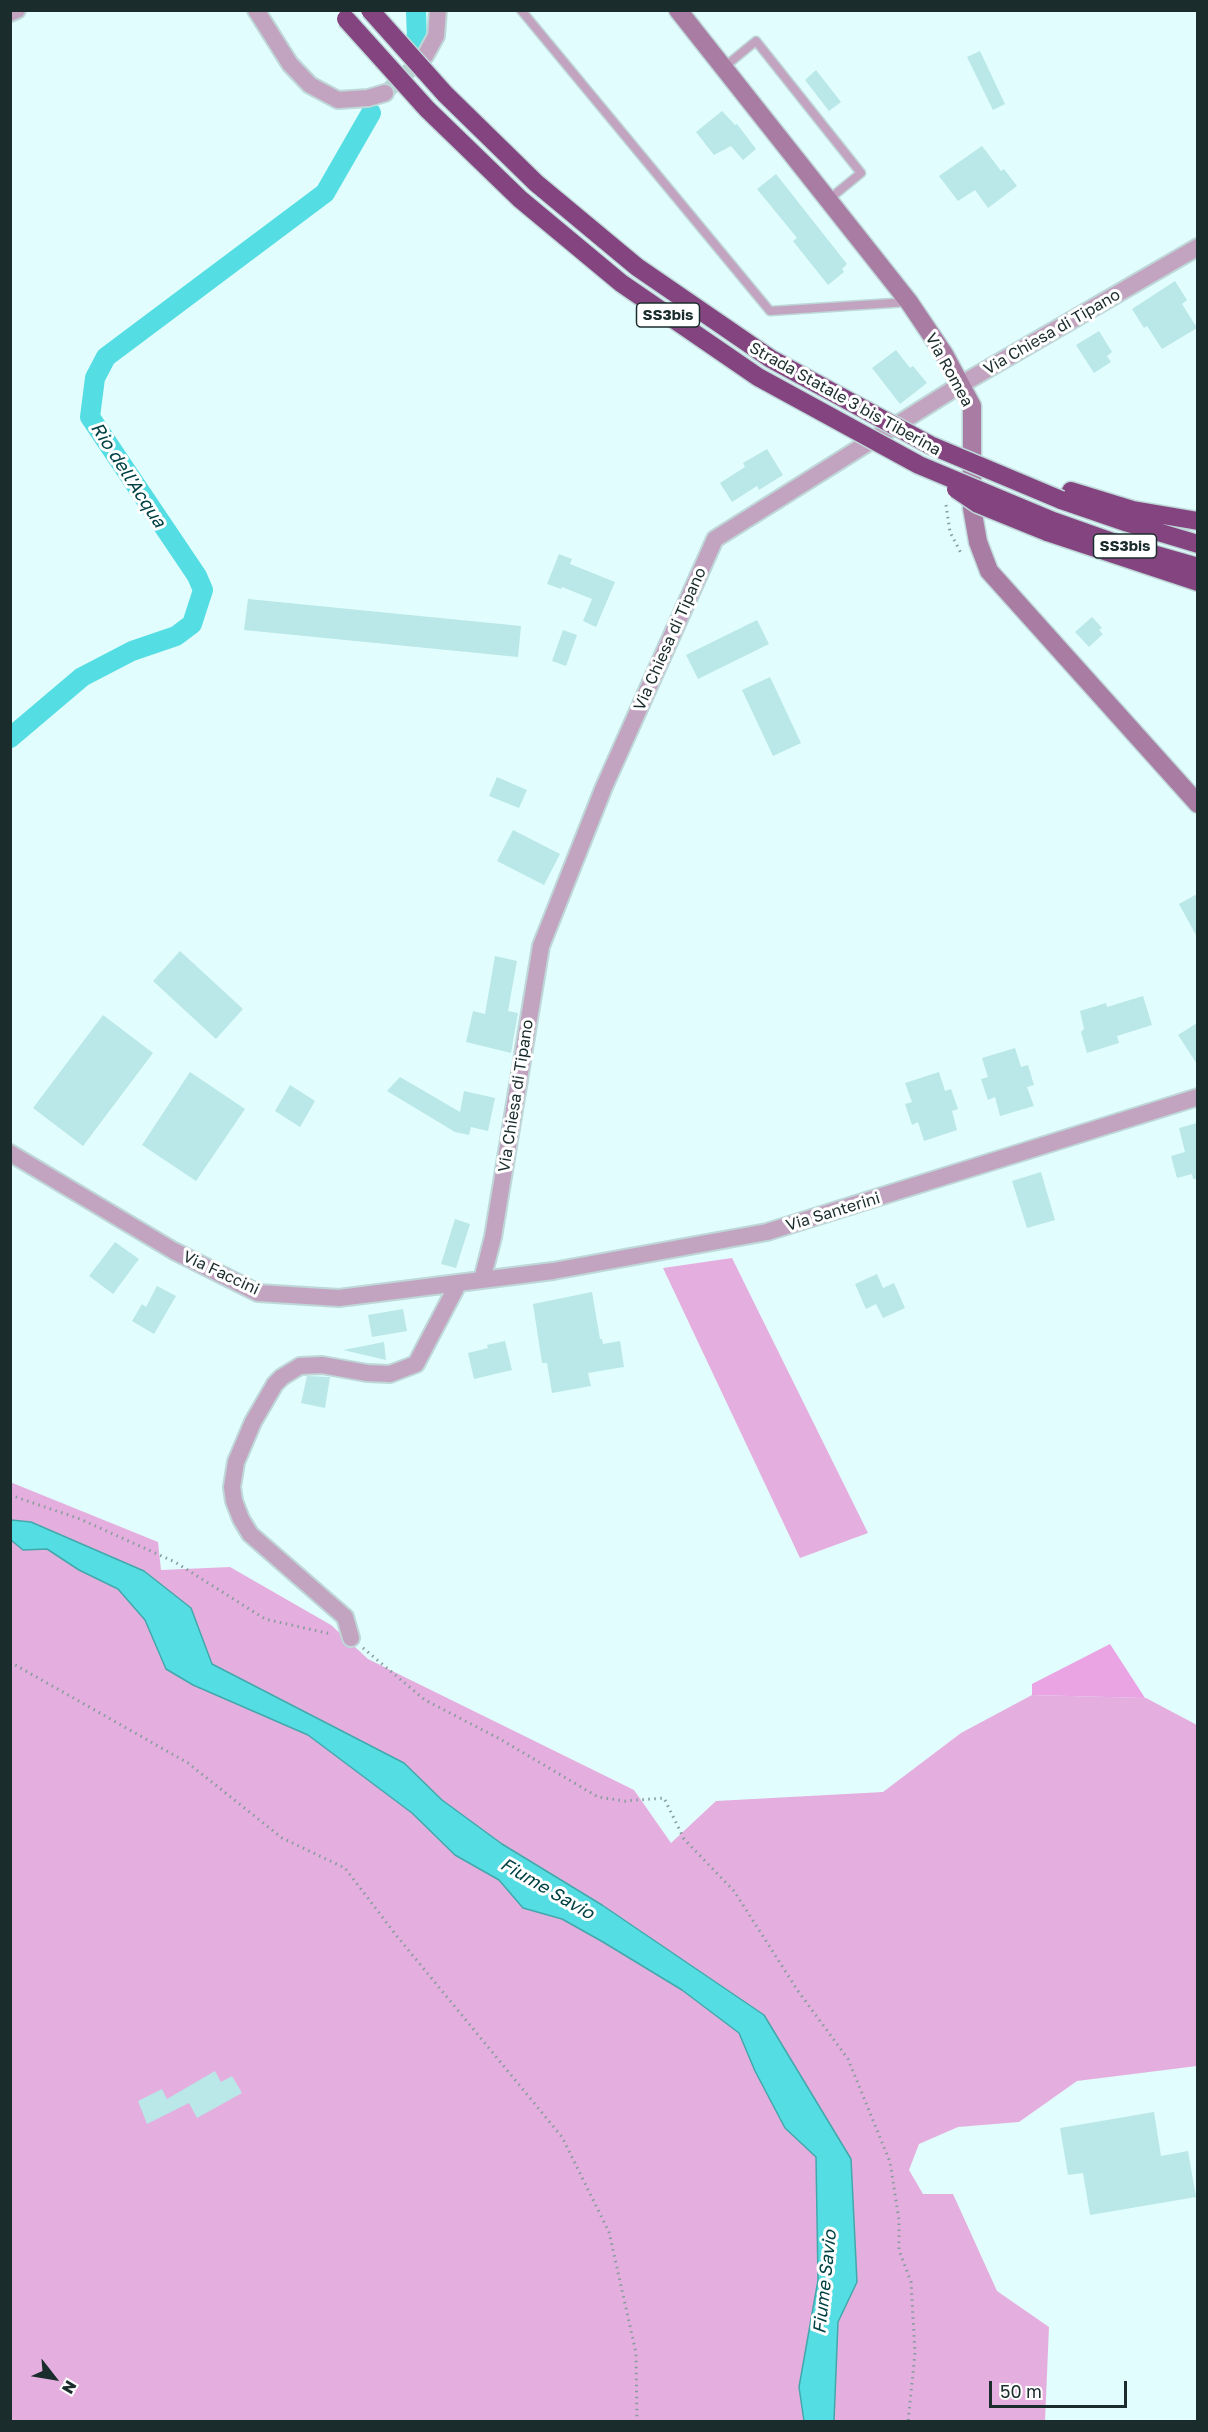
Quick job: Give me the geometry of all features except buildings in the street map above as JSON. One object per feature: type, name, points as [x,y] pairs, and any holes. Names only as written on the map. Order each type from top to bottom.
[{"type":"highway","name":"Strada Statale 3 bis Tiberina","points":[[370,10],[445,94],[536,183],[637,267],[771,359],[930,445],[1063,494],[1128,523],[1197,544]]},
{"type":"highway","name":"Strada Statale 3 bis Tiberina","points":[[342,15],[427,109],[520,199],[621,283],[758,377],[919,465],[978,504],[1050,527]]},
{"type":"highway","points":[[1063,494],[1133,510],[1197,521]]},
{"type":"highway","points":[[1050,527],[1117,557],[1197,582]]},
{"type":"highway","name":"SS3bis","points":[[1050,527],[1197,567]]},
{"type":"main road","name":"Via Romea","points":[[678,10],[909,302],[944,354],[972,406],[972,508],[978,542],[989,571],[1197,804]]},
{"type":"street","points":[[10,13],[17,10]]},
{"type":"street","points":[[256,10],[290,64],[310,85],[338,100],[368,98],[385,93]]},
{"type":"street","points":[[425,56],[436,36],[438,10]]},
{"type":"street","name":"Via Chiesa di Tipano","points":[[482,1280],[493,1237],[542,946],[604,787],[715,539],[960,385],[1197,248]]},
{"type":"street","name":"Via Santerini","points":[[458,1284],[553,1271],[767,1232],[1197,1097]]},
{"type":"street","name":"Via Faccini","points":[[10,1153],[174,1251],[258,1293],[339,1298],[458,1284]]},
{"type":"street","points":[[351,1638],[345,1617],[250,1534],[241,1520],[234,1501],[232,1487],[236,1462],[253,1422],[275,1384],[282,1377],[300,1366],[322,1365],[367,1373],[390,1374],[416,1364],[458,1284]]},
{"type":"lane","points":[[521,10],[770,311],[909,302]]},
{"type":"lane","points":[[723,68],[756,41],[861,173],[828,200]]},
{"type":"path","points":[[10,1495],[80,1519],[175,1562],[265,1619],[351,1638],[425,1700],[500,1739],[598,1797],[625,1801],[664,1798],[684,1839],[735,1891],[798,1991],[848,2059],[890,2162],[899,2220],[898,2250],[911,2282],[915,2353],[908,2421]]},
{"type":"path","points":[[10,1662],[188,1763],[282,1838],[345,1868],[396,1935],[562,2137],[609,2232],[636,2353],[637,2421]]},
{"type":"shaded area","points":[[732,1258],[868,1533],[800,1558],[663,1268]]},
{"type":"shaded area","points":[[10,1482],[158,1542],[161,1570],[230,1567],[331,1625],[368,1659],[634,1790],[671,1843],[716,1801],[883,1792],[961,1733],[1032,1695],[1146,1698],[1197,1725],[1197,2066],[1077,2081],[1019,2122],[958,2127],[919,2144],[909,2170],[923,2194],[953,2194],[997,2291],[1049,2327],[1045,2421],[11,2421]]},
{"type":"shaded area","points":[[1110,1644],[1145,1698],[1032,1695],[1032,1684]]},
{"type":"water","name":"Fiume Savio","points":[[11,1520],[31,1522],[144,1571],[191,1608],[212,1664],[404,1763],[442,1800],[502,1844],[602,1905],[764,2015],[851,2159],[857,2282],[838,2322],[834,2421],[804,2421],[799,2387],[818,2280],[816,2157],[785,2128],[755,2071],[739,2033],[682,1990],[603,1942],[562,1919],[523,1908],[499,1880],[455,1855],[412,1813],[308,1735],[193,1685],[166,1669],[145,1620],[118,1589],[79,1570],[47,1549],[23,1550],[11,1540]]},
{"type":"waterway","name":"Rio dell'Acqua","points":[[416,10],[417,41]]},
{"type":"waterway","name":"Rio dell'Acqua","points":[[10,738],[82,677],[132,651],[176,636],[192,624],[203,590],[197,576],[90,417],[95,378],[106,357],[325,193],[371,113]]},
{"type":"tunnel","points":[[385,93],[425,56]]}]
